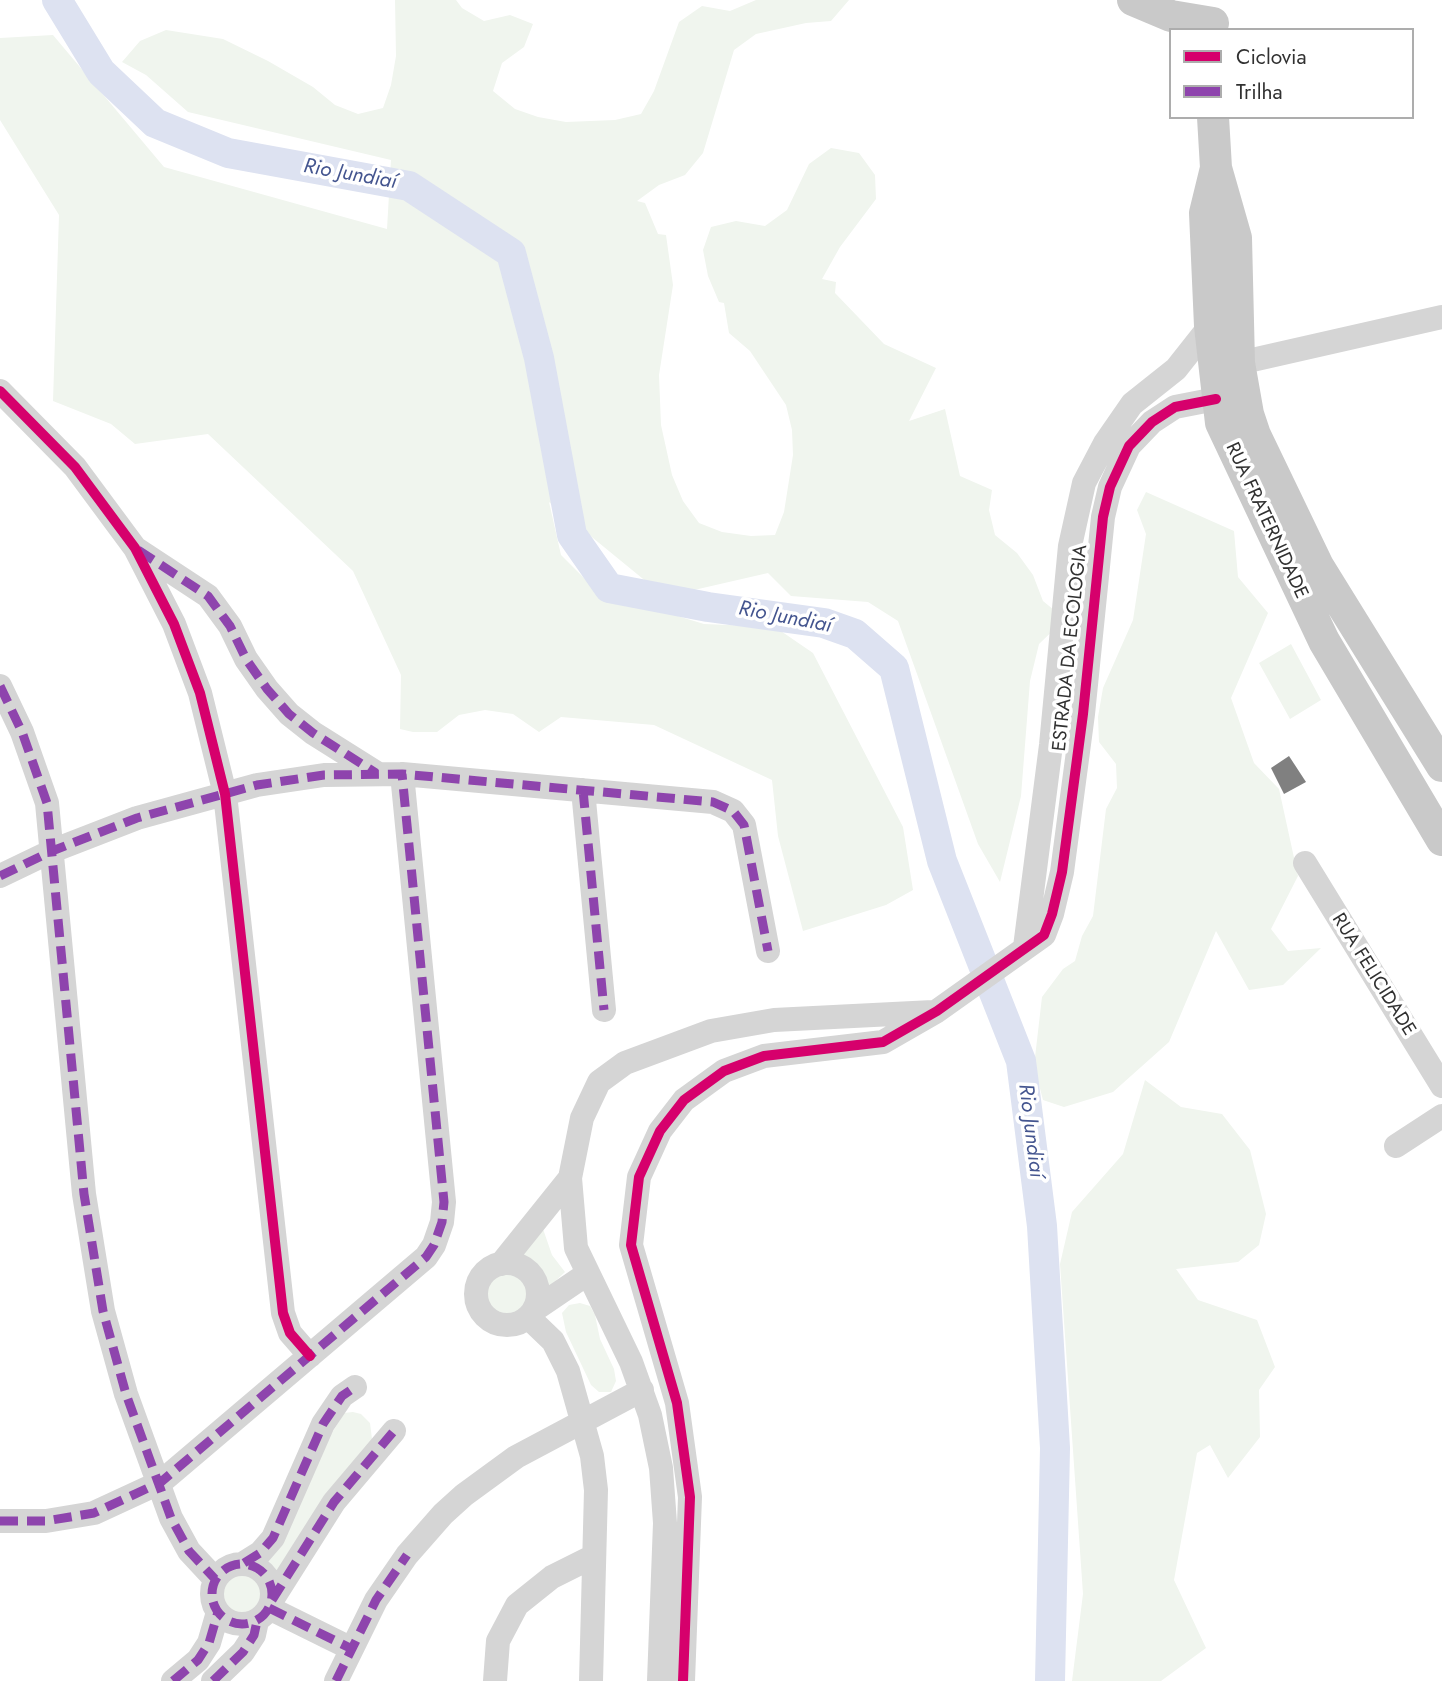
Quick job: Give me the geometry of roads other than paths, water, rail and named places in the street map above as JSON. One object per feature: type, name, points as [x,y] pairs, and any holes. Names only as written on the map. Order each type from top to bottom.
[{"type":"main road","points":[[1133,0],[1171,16],[1216,18]]},
{"type":"main road","points":[[1213,119],[1216,168],[1236,238],[1239,363],[1248,414],[1255,435],[1318,566],[1442,766]]},
{"type":"main road","name":"RUA FRATERNIDADE","points":[[1216,168],[1205,213],[1210,326],[1216,399],[1232,452],[1253,489],[1324,641],[1442,840]]},
{"type":"main road","points":[[1210,326],[1239,363]]},
{"type":"main road","points":[[1216,399],[1239,363]]},
{"type":"street","points":[[1239,363],[1442,317]]},
{"type":"street","name":"ESTRADA DA ECOLOGIA","points":[[1025,947],[1050,757],[1070,546],[1084,483],[1105,443],[1132,404],[1176,369],[1210,326]]},
{"type":"street","points":[[0,391],[75,467],[135,548],[188,658],[210,729],[225,794],[283,1313],[290,1333],[310,1356]]},
{"type":"street","name":"ESTRADA DA ECOLOGIA","points":[[1025,947],[1044,935],[1062,872],[1083,714],[1103,517],[1110,486],[1129,446],[1152,422],[1175,407],[1216,399]]},
{"type":"street","points":[[135,548],[208,596],[230,626],[246,659],[267,689],[289,713],[313,733],[376,773]]},
{"type":"street","points":[[0,686],[36,767],[47,803],[84,1194],[95,1272],[126,1394],[180,1535],[201,1566],[215,1579]]},
{"type":"street","points":[[0,876],[52,851],[137,818],[291,779],[376,773],[402,774],[713,802],[733,811],[747,834],[768,951]]},
{"type":"street","points":[[0,1521],[70,1518],[117,1505],[161,1482],[426,1257],[442,1222],[442,1188],[402,774]]},
{"type":"street","points":[[583,790],[604,1010]]},
{"type":"street","name":"RUA FELICIDADE","points":[[1305,863],[1442,1086]]},
{"type":"street","points":[[683,1681],[690,1497],[677,1403],[631,1245],[639,1177],[660,1131],[684,1100],[724,1071],[764,1056],[883,1042],[937,1012],[1025,947]]},
{"type":"street","points":[[659,1681],[664,1496],[657,1442],[642,1390],[576,1248],[570,1178],[577,1135],[599,1083],[625,1063],[711,1031],[774,1020],[937,1012]]},
{"type":"street","points":[[1396,1146],[1442,1116]]},
{"type":"street","points":[[570,1178],[501,1264],[480,1279],[476,1296],[482,1312],[495,1323],[513,1325],[587,1274]]},
{"type":"street","points":[[501,1264],[518,1266],[532,1276],[538,1293],[531,1313]]},
{"type":"street","points":[[531,1313],[561,1356],[574,1387],[592,1457],[596,1490],[591,1681]]},
{"type":"street","points":[[244,1563],[253,1565],[266,1575],[271,1583],[266,1610],[248,1624],[231,1623],[218,1612],[211,1596],[215,1579],[227,1567],[244,1563],[260,1553],[273,1538],[323,1424],[342,1396],[355,1387]]},
{"type":"street","points":[[336,1681],[349,1648],[391,1577],[443,1514],[464,1494],[516,1457],[582,1419],[642,1390]]},
{"type":"street","points":[[213,1681],[243,1652],[266,1610],[334,1502],[394,1431]]},
{"type":"street","points":[[495,1681],[498,1641],[517,1605],[552,1577],[594,1556]]},
{"type":"street","points":[[266,1610],[349,1648]]},
{"type":"street","points":[[173,1681],[198,1660],[209,1643],[218,1612]]},
{"type":"waterway","name":"Rio Jundiaí","points":[[57,0],[101,72],[155,123],[228,153],[409,186],[511,253],[539,358],[572,535],[609,588],[708,607],[824,623],[855,634],[894,668],[942,861],[1021,1061],[1042,1226],[1055,1448],[1050,1681]]}]
